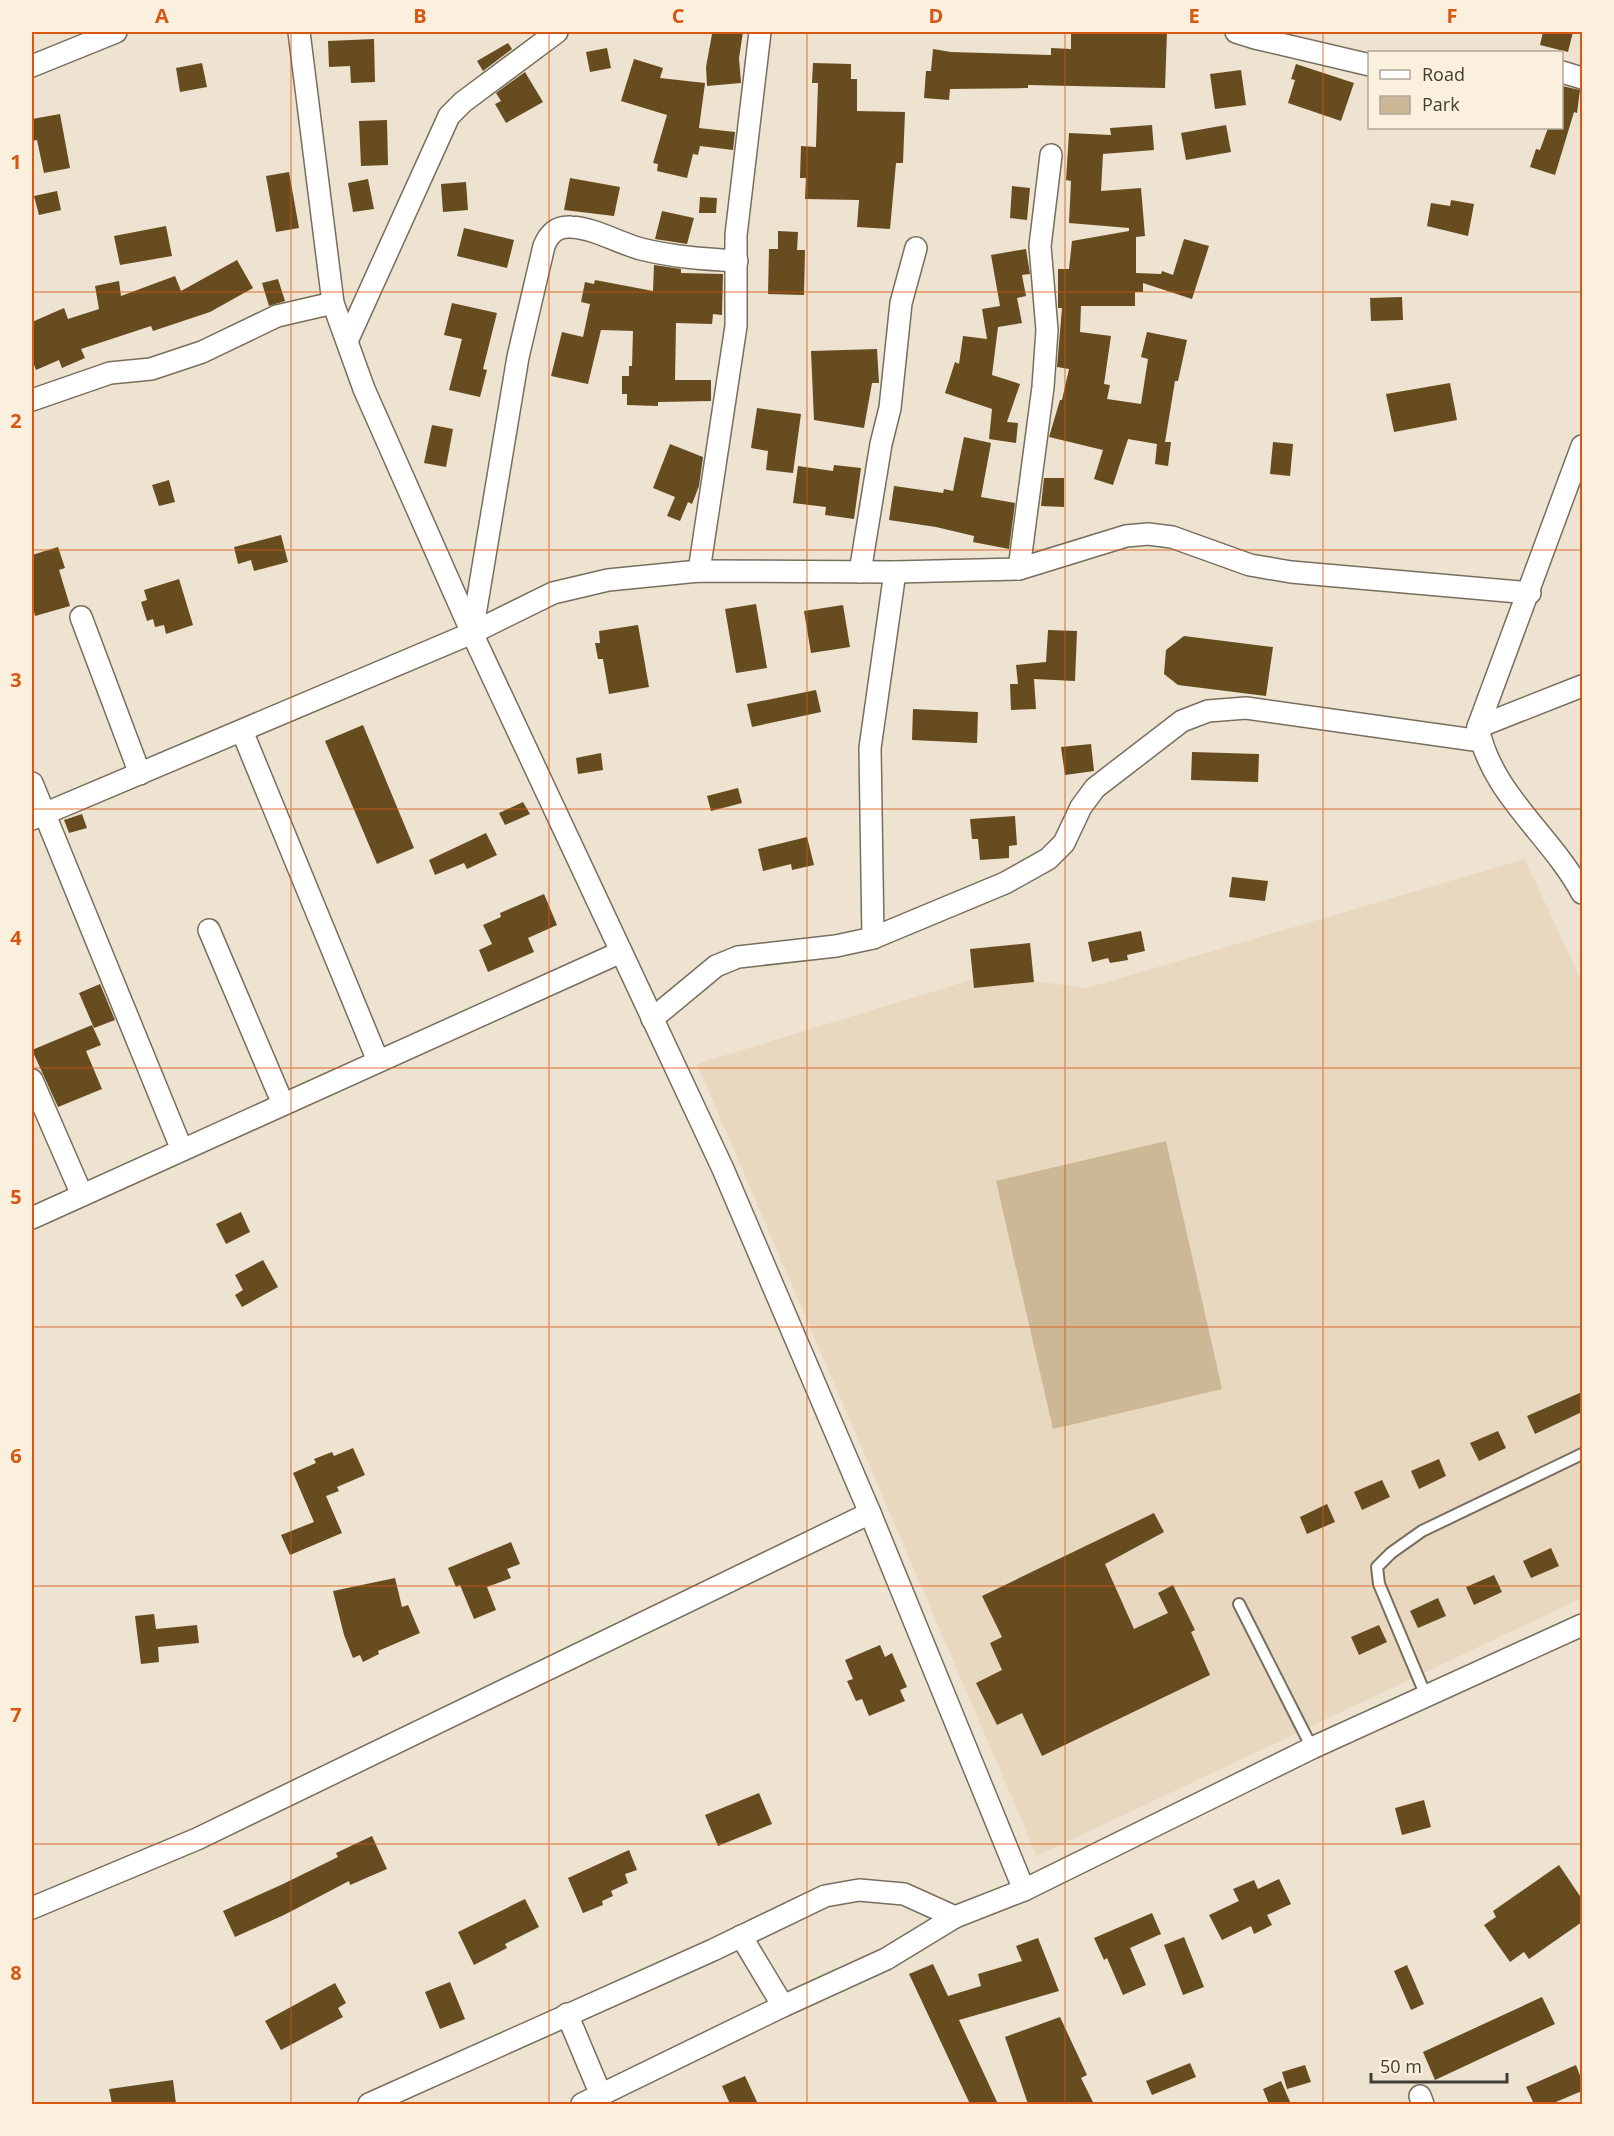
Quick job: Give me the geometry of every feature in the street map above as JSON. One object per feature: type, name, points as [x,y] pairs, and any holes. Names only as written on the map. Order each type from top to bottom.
[{"type":"street","points":[[32,66],[116,32]]},
{"type":"street","points":[[299,32],[333,303],[364,388],[472,633],[723,1169],[870,1513],[1024,1890]]},
{"type":"street","points":[[348,339],[448,116],[463,102],[557,32]]},
{"type":"street","points":[[699,571],[736,326],[739,199],[760,32]]},
{"type":"street","points":[[1236,32],[1255,39],[1368,65]]},
{"type":"street","points":[[1563,72],[1582,78]]},
{"type":"street","points":[[1019,569],[1047,330],[1040,246],[1051,155]]},
{"type":"street","points":[[472,633],[518,357],[544,246],[549,234],[558,229],[571,227],[643,250],[687,258],[737,261]]},
{"type":"street","points":[[860,572],[881,444],[890,408],[901,303],[916,248]]},
{"type":"street","points":[[32,400],[110,373],[151,369],[202,351],[277,316],[333,303]]},
{"type":"street","points":[[1582,446],[1480,734],[1483,752],[1498,782],[1568,866],[1582,893]]},
{"type":"street","points":[[37,817],[472,633],[553,593],[608,580],[699,571],[895,572],[1019,569],[1126,536],[1148,534],[1172,537],[1250,565],[1291,572],[1530,593]]},
{"type":"street","points":[[873,938],[870,748],[895,572]]},
{"type":"street","points":[[81,617],[140,774]]},
{"type":"street","points":[[652,1019],[716,966],[738,957],[836,946],[873,938],[1005,883],[1048,859],[1064,843],[1081,807],[1095,788],[1182,721],[1208,711],[1246,708],[1480,734],[1582,686]]},
{"type":"street","points":[[242,731],[378,1062]]},
{"type":"street","points":[[32,783],[37,817],[182,1150]]},
{"type":"street","points":[[209,930],[283,1104]]},
{"type":"street","points":[[32,1218],[621,952]]},
{"type":"street","points":[[32,1080],[82,1195]]},
{"type":"street","points":[[32,1908],[197,1839],[870,1513]]},
{"type":"street","points":[[582,2104],[783,2006],[886,1959],[955,1917],[1024,1890],[1312,1748],[1582,1625]]},
{"type":"street","points":[[369,2104],[825,1896],[859,1890],[904,1894],[955,1917]]},
{"type":"street","points":[[741,1936],[783,2006]]},
{"type":"street","points":[[567,2014],[601,2095]]},
{"type":"lane","points":[[1426,1696],[1379,1584],[1377,1567],[1391,1552],[1422,1531],[1582,1454]]},
{"type":"lane","points":[[1239,1604],[1312,1748]]},
{"type":"shaded area","points":[[1525,859],[1582,983],[1582,1598],[1037,1856],[697,1064],[987,975],[1087,988]]},
{"type":"green space","points":[[1166,1141],[1222,1389],[1053,1429],[996,1181]]},
{"type":"building","points":[[719,32],[743,32],[739,58],[741,83],[707,86],[706,67],[712,34],[719,34]]},
{"type":"building","points":[[1071,32],[1167,32],[1165,88],[1028,85],[1028,88],[950,89],[949,100],[924,98],[926,71],[931,71],[933,49],[951,52],[1051,55],[1051,48],[1071,49]]},
{"type":"building","points":[[1543,32],[1573,32],[1568,52],[1540,45]]},
{"type":"building","points":[[374,39],[375,82],[351,83],[350,66],[329,67],[328,41]]},
{"type":"building","points":[[508,43],[512,49],[483,71],[477,61]]},
{"type":"building","points":[[607,48],[611,68],[590,72],[586,52]]},
{"type":"building","points":[[634,59],[663,68],[660,78],[705,83],[699,128],[735,132],[733,150],[700,146],[698,155],[693,154],[687,178],[657,171],[658,164],[653,163],[667,115],[621,101]]},
{"type":"building","points":[[202,63],[207,87],[180,92],[176,68]]},
{"type":"building","points":[[813,63],[851,64],[851,79],[857,79],[857,111],[905,112],[903,163],[896,163],[890,229],[857,227],[859,200],[805,199],[806,178],[800,178],[801,146],[816,147],[818,83],[812,83]]},
{"type":"building","points":[[1296,64],[1354,83],[1341,121],[1288,103],[1295,80],[1291,79]]},
{"type":"building","points":[[1241,70],[1246,105],[1215,109],[1210,74]]},
{"type":"building","points":[[525,72],[543,102],[506,123],[495,104],[501,101],[496,93]]},
{"type":"building","points":[[1563,86],[1580,90],[1577,113],[1574,112],[1555,175],[1530,167],[1536,149],[1540,150],[1548,129],[1563,129]]},
{"type":"building","points":[[60,114],[70,168],[44,173],[37,140],[32,141],[32,119]]},
{"type":"building","points":[[387,120],[388,165],[361,166],[359,121]]},
{"type":"building","points":[[1152,125],[1154,150],[1103,154],[1101,191],[1141,188],[1145,236],[1136,237],[1136,273],[1161,274],[1162,271],[1173,275],[1184,239],[1209,246],[1192,299],[1143,283],[1143,292],[1135,292],[1135,306],[1081,306],[1080,332],[1111,336],[1104,384],[1110,385],[1107,399],[1141,404],[1148,359],[1141,357],[1147,332],[1187,340],[1178,381],[1175,381],[1165,442],[1171,442],[1168,466],[1155,464],[1157,444],[1128,439],[1113,485],[1094,479],[1103,450],[1049,437],[1060,400],[1062,400],[1069,369],[1057,367],[1062,308],[1058,308],[1058,269],[1069,269],[1072,241],[1129,231],[1129,228],[1069,223],[1071,181],[1066,180],[1069,133],[1111,135],[1110,128]]},
{"type":"building","points":[[1226,125],[1231,152],[1186,160],[1181,133]]},
{"type":"building","points":[[289,172],[299,228],[276,232],[266,176]]},
{"type":"building","points":[[570,178],[620,187],[614,216],[564,210]]},
{"type":"building","points":[[368,179],[374,209],[353,212],[348,183]]},
{"type":"building","points":[[466,182],[468,210],[443,212],[441,184]]},
{"type":"building","points":[[1012,186],[1030,188],[1027,220],[1010,218]]},
{"type":"building","points":[[57,191],[61,210],[39,215],[34,196]]},
{"type":"building","points":[[700,197],[717,198],[716,213],[699,213]]},
{"type":"building","points":[[1451,200],[1474,204],[1468,236],[1427,226],[1431,203],[1450,206]]},
{"type":"building","points":[[662,211],[694,218],[687,244],[655,239]]},
{"type":"building","points":[[166,226],[172,256],[120,265],[114,236]]},
{"type":"building","points":[[464,228],[514,240],[507,268],[457,256]]},
{"type":"building","points":[[778,231],[798,232],[797,250],[805,250],[804,295],[768,294],[769,249],[778,249]]},
{"type":"building","points":[[1026,249],[1030,274],[1022,275],[1026,296],[1017,298],[1022,323],[998,327],[992,375],[1020,384],[1007,422],[1018,423],[1016,443],[989,439],[992,409],[945,393],[955,362],[959,364],[963,336],[987,339],[982,309],[1000,306],[991,255]]},
{"type":"building","points":[[237,260],[253,288],[210,312],[153,331],[151,326],[81,349],[85,358],[62,368],[59,360],[36,370],[32,359],[32,322],[64,308],[68,319],[99,309],[95,286],[119,281],[121,296],[175,276],[181,291]]},
{"type":"building","points":[[654,265],[681,269],[681,273],[723,274],[722,315],[713,314],[712,324],[676,323],[675,380],[711,380],[711,401],[658,402],[658,406],[627,405],[627,394],[622,394],[622,376],[629,376],[629,366],[632,366],[633,331],[601,330],[588,384],[551,376],[562,332],[583,337],[590,304],[581,302],[585,282],[594,284],[595,280],[653,291]]},
{"type":"building","points":[[278,279],[285,301],[269,306],[262,283]]},
{"type":"building","points":[[1402,297],[1403,320],[1371,321],[1370,298]]},
{"type":"building","points":[[452,303],[497,313],[483,369],[487,370],[480,397],[449,390],[462,339],[444,335]]},
{"type":"building","points":[[877,349],[879,383],[872,383],[864,428],[814,420],[811,351]]},
{"type":"building","points":[[1450,383],[1457,420],[1394,432],[1386,394]]},
{"type":"building","points":[[757,408],[801,414],[793,473],[766,470],[768,451],[751,448]]},
{"type":"building","points":[[432,425],[453,429],[446,467],[424,463]]},
{"type":"building","points":[[964,437],[991,443],[981,497],[1015,503],[1009,549],[973,542],[974,536],[936,527],[889,520],[894,486],[943,493],[944,489],[953,491]]},
{"type":"building","points":[[1273,442],[1293,444],[1290,476],[1270,474]]},
{"type":"building","points":[[670,444],[703,457],[699,486],[692,504],[688,502],[680,521],[667,516],[675,497],[653,488]]},
{"type":"building","points":[[834,465],[861,468],[854,519],[825,515],[826,507],[793,503],[798,466],[833,471]]},
{"type":"building","points":[[1044,478],[1064,478],[1064,507],[1041,506]]},
{"type":"building","points":[[169,480],[175,502],[159,506],[152,485]]},
{"type":"building","points":[[281,535],[288,562],[254,571],[251,560],[238,564],[234,547]]},
{"type":"building","points":[[58,547],[65,568],[59,570],[70,606],[35,616],[32,603],[32,555]]},
{"type":"building","points":[[179,579],[193,625],[166,634],[164,625],[155,627],[153,619],[147,621],[141,602],[147,600],[144,590]]},
{"type":"building","points":[[756,604],[767,668],[736,673],[725,609]]},
{"type":"building","points":[[843,605],[850,647],[811,653],[804,611]]},
{"type":"building","points":[[638,625],[649,687],[609,694],[603,659],[598,659],[595,643],[600,643],[599,631]]},
{"type":"building","points":[[1048,630],[1077,631],[1075,681],[1034,679],[1036,709],[1011,710],[1010,684],[1018,684],[1016,665],[1046,662]]},
{"type":"building","points":[[1184,636],[1273,647],[1266,696],[1178,685],[1164,674],[1166,650]]},
{"type":"building","points":[[816,690],[821,712],[752,727],[747,704]]},
{"type":"building","points":[[913,709],[978,712],[977,743],[912,740]]},
{"type":"building","points":[[363,725],[414,848],[377,864],[325,741]]},
{"type":"building","points":[[1091,744],[1094,771],[1065,775],[1061,747]]},
{"type":"building","points":[[1192,752],[1259,754],[1258,782],[1191,780]]},
{"type":"building","points":[[601,753],[603,770],[578,774],[576,758]]},
{"type":"building","points":[[738,788],[742,803],[711,811],[707,796]]},
{"type":"building","points":[[523,802],[530,814],[505,825],[499,813]]},
{"type":"building","points":[[82,814],[87,828],[69,833],[64,820]]},
{"type":"building","points":[[1015,816],[1017,845],[1009,846],[1009,858],[980,860],[978,839],[972,839],[970,819]]},
{"type":"building","points":[[486,833],[497,855],[467,869],[464,863],[435,875],[429,860]]},
{"type":"building","points":[[807,837],[814,865],[792,870],[791,864],[763,871],[758,849]]},
{"type":"building","points":[[1232,877],[1268,881],[1265,901],[1229,897]]},
{"type":"building","points":[[544,894],[557,925],[528,938],[534,952],[488,972],[479,950],[492,944],[483,925],[501,917],[500,913]]},
{"type":"building","points":[[1141,931],[1145,951],[1127,955],[1128,960],[1110,963],[1108,958],[1092,962],[1088,942]]},
{"type":"building","points":[[1030,943],[1034,982],[974,988],[970,949]]},
{"type":"building","points":[[100,984],[115,1020],[94,1028],[79,993]]},
{"type":"building","points":[[92,1025],[101,1045],[86,1051],[102,1089],[58,1107],[32,1050]]},
{"type":"building","points":[[241,1212],[250,1232],[226,1244],[216,1224]]},
{"type":"building","points":[[263,1260],[278,1287],[242,1307],[235,1295],[243,1290],[235,1275]]},
{"type":"building","points":[[1582,1392],[1582,1412],[1535,1434],[1527,1416]]},
{"type":"building","points":[[1498,1431],[1506,1448],[1479,1461],[1470,1443]]},
{"type":"building","points":[[353,1448],[365,1475],[337,1487],[339,1491],[326,1496],[342,1533],[290,1555],[281,1535],[314,1522],[293,1473],[316,1463],[314,1459],[332,1452],[334,1456]]},
{"type":"building","points":[[1439,1459],[1446,1476],[1419,1489],[1411,1471]]},
{"type":"building","points":[[1382,1480],[1390,1497],[1362,1510],[1354,1492]]},
{"type":"building","points":[[1327,1504],[1335,1522],[1307,1534],[1300,1517]]},
{"type":"building","points":[[1154,1513],[1164,1532],[1105,1564],[1134,1629],[1168,1613],[1158,1593],[1173,1585],[1195,1630],[1191,1632],[1210,1675],[1042,1756],[1022,1713],[997,1725],[976,1683],[1002,1670],[990,1643],[1002,1637],[982,1596]]},
{"type":"building","points":[[511,1542],[520,1564],[507,1569],[511,1578],[487,1587],[496,1610],[474,1619],[460,1585],[456,1587],[448,1568]]},
{"type":"building","points":[[1551,1548],[1559,1566],[1531,1578],[1523,1561]]},
{"type":"building","points":[[1494,1575],[1502,1592],[1474,1605],[1466,1587]]},
{"type":"building","points":[[395,1578],[402,1607],[408,1605],[420,1633],[378,1651],[379,1654],[363,1662],[360,1655],[353,1658],[344,1635],[333,1591]]},
{"type":"building","points":[[1438,1598],[1446,1616],[1418,1628],[1410,1611]]},
{"type":"building","points":[[154,1614],[156,1629],[197,1625],[199,1643],[158,1647],[159,1662],[141,1664],[135,1616]]},
{"type":"building","points":[[1379,1625],[1387,1642],[1359,1655],[1351,1637]]},
{"type":"building","points":[[880,1645],[885,1657],[892,1653],[907,1687],[900,1690],[905,1701],[869,1716],[862,1699],[856,1701],[847,1681],[853,1679],[845,1660]]},
{"type":"building","points":[[759,1793],[772,1824],[718,1846],[705,1815]]},
{"type":"building","points":[[1424,1800],[1431,1827],[1402,1835],[1395,1808]]},
{"type":"building","points":[[372,1836],[387,1869],[350,1885],[349,1881],[284,1915],[235,1937],[223,1911],[338,1857],[336,1853]]},
{"type":"building","points":[[629,1850],[637,1870],[625,1874],[628,1883],[611,1891],[613,1896],[602,1901],[603,1905],[583,1913],[568,1878]]},
{"type":"building","points":[[1559,1865],[1582,1899],[1582,1922],[1529,1959],[1524,1952],[1510,1962],[1484,1925],[1496,1917],[1493,1911]]},
{"type":"building","points":[[1279,1879],[1291,1904],[1267,1915],[1272,1925],[1254,1934],[1251,1926],[1222,1940],[1209,1915],[1239,1901],[1233,1889],[1254,1880],[1258,1889]]},
{"type":"building","points":[[525,1899],[539,1927],[505,1944],[507,1948],[474,1965],[458,1932]]},
{"type":"building","points":[[1152,1913],[1161,1934],[1130,1948],[1146,1985],[1123,1995],[1107,1958],[1104,1960],[1094,1938]]},
{"type":"building","points":[[1184,1937],[1204,1987],[1183,1995],[1164,1945]]},
{"type":"building","points":[[1038,1938],[1059,1991],[959,2020],[998,2104],[970,2104],[909,1974],[933,1964],[948,1996],[981,1986],[978,1974],[1022,1961],[1016,1946]]},
{"type":"building","points":[[1407,1965],[1424,2004],[1411,2010],[1394,1971]]},
{"type":"building","points":[[450,1982],[465,2019],[440,2029],[425,1992]]},
{"type":"building","points":[[335,1983],[346,2003],[338,2008],[343,2017],[281,2050],[265,2021]]},
{"type":"building","points":[[1542,1997],[1555,2024],[1435,2080],[1423,2052]]},
{"type":"building","points":[[1060,2017],[1087,2075],[1081,2078],[1094,2104],[1028,2104],[1005,2037]]},
{"type":"building","points":[[1190,2063],[1196,2077],[1152,2095],[1146,2081]]},
{"type":"building","points":[[1305,2065],[1311,2082],[1287,2089],[1282,2072]]},
{"type":"building","points":[[1576,2065],[1582,2081],[1582,2091],[1551,2104],[1534,2104],[1526,2087]]},
{"type":"building","points":[[745,2076],[758,2104],[730,2104],[722,2086]]},
{"type":"building","points":[[173,2080],[176,2104],[112,2104],[109,2089]]},
{"type":"building","points":[[1281,2081],[1291,2104],[1269,2104],[1263,2089]]}]
